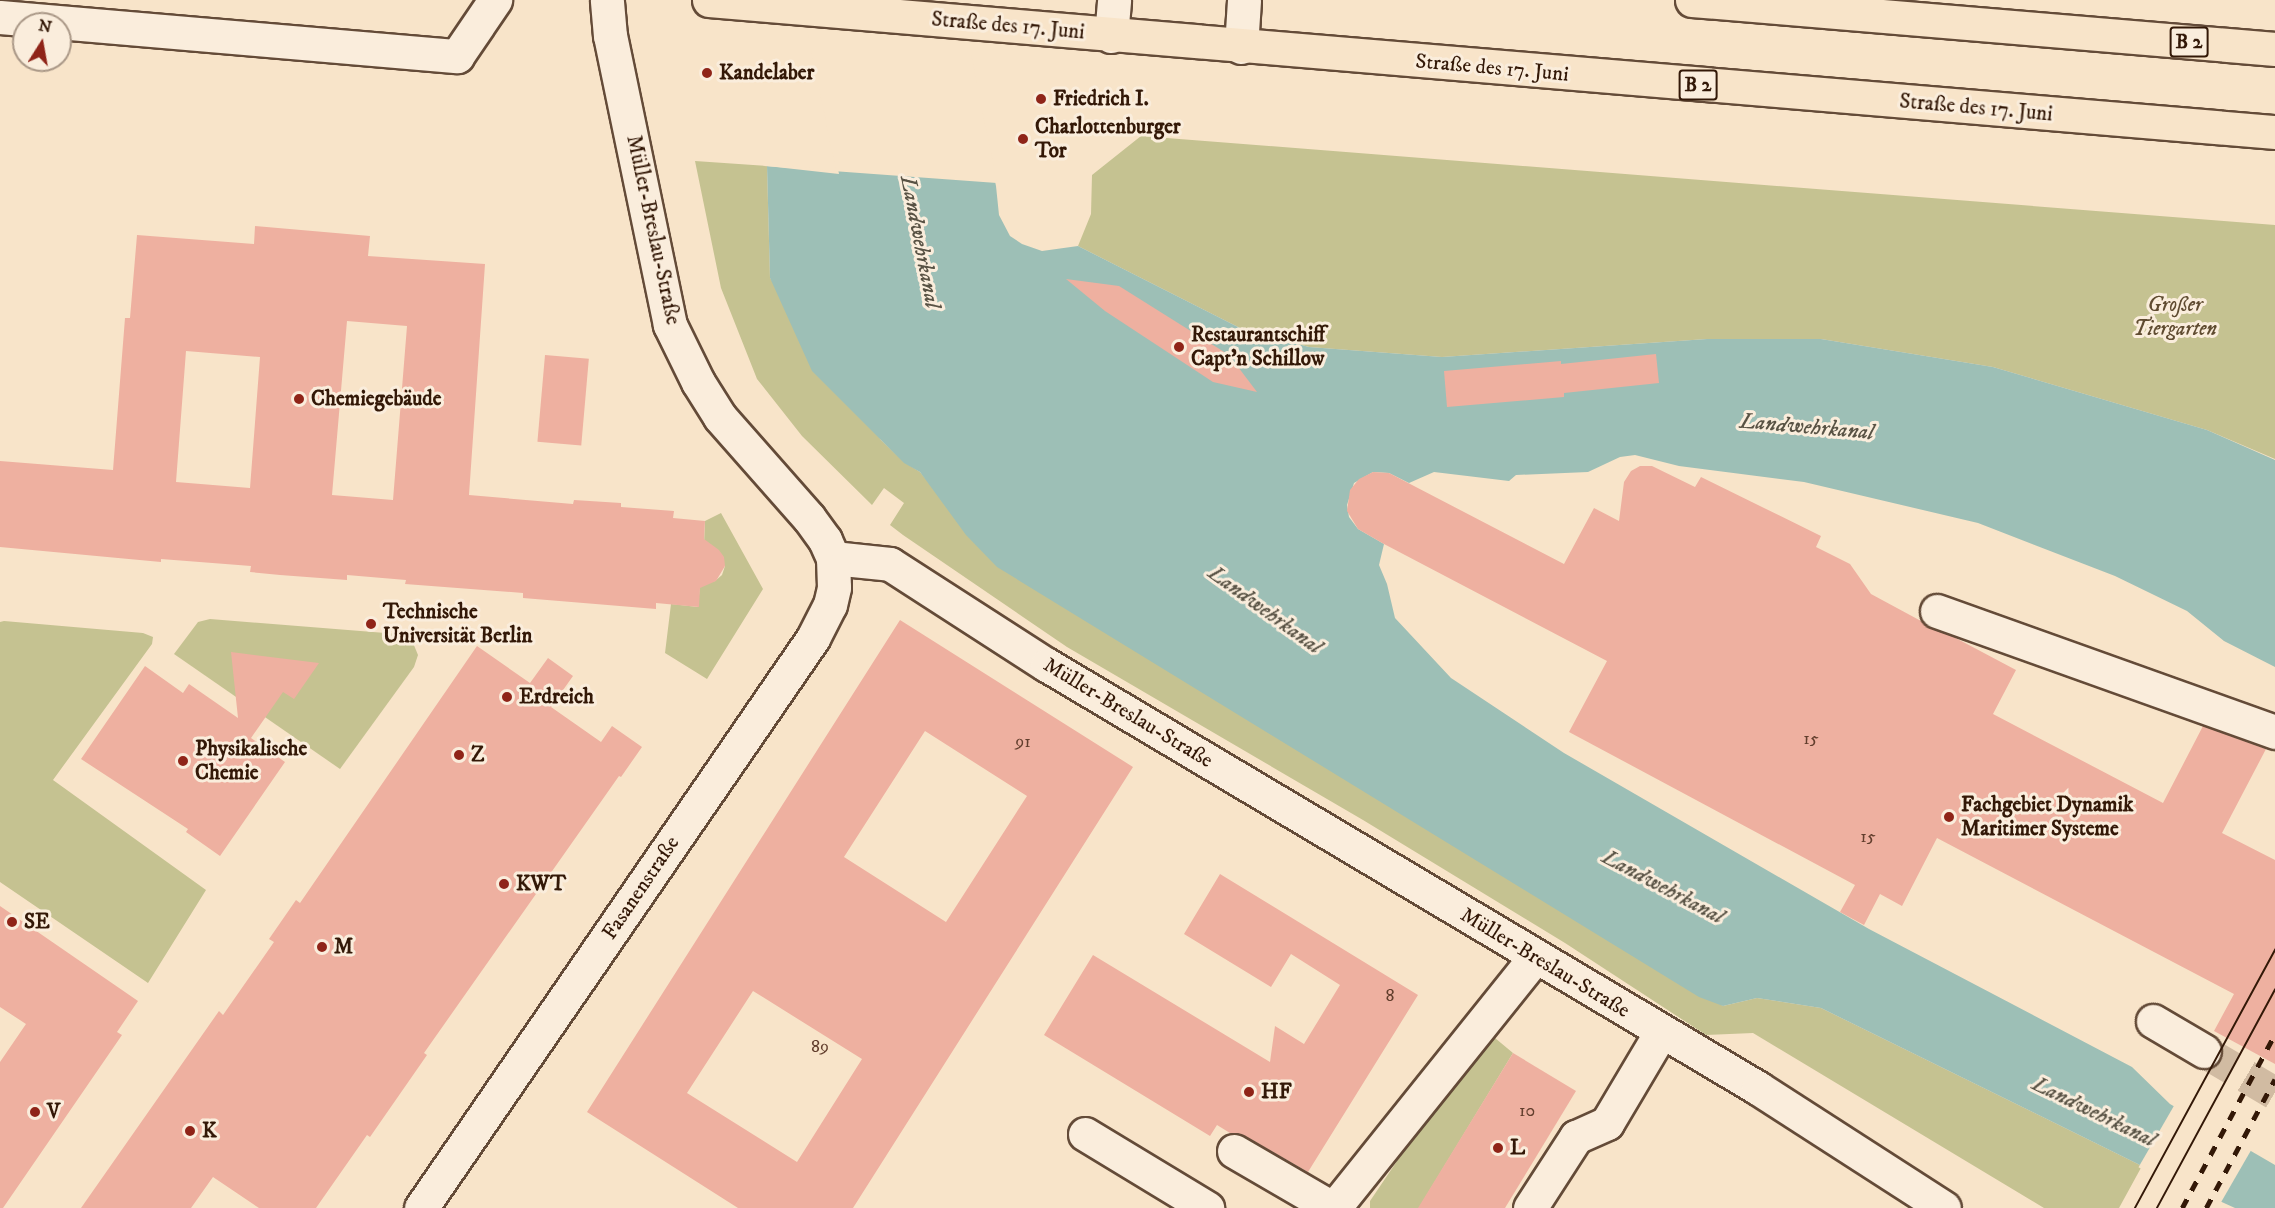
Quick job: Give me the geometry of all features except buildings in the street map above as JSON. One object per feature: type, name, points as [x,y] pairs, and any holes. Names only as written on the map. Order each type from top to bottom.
[{"type":"main road","name":"Straße des 17. Juni","points":[[709,0],[1241,47],[2275,132]]},
{"type":"main road","name":"B 2","points":[[1692,0],[2275,49]]},
{"type":"street","points":[[0,17],[457,56],[495,0]]},
{"type":"street","name":"Müller-Breslau-Straße","points":[[607,0],[610,36],[670,325],[698,382],[720,417],[809,518],[833,558],[890,564],[1047,665],[1758,1088],[1944,1208]]},
{"type":"street","points":[[1111,36],[1114,0]]},
{"type":"street","points":[[1241,47],[1244,0]]},
{"type":"street","name":"Fasanenstraße","points":[[421,1208],[822,625],[834,587],[833,558]]},
{"type":"street","points":[[1937,611],[2275,732]]},
{"type":"street","points":[[1234,1151],[1333,1208],[1535,957]]},
{"type":"street","points":[[2153,1021],[2204,1051]]},
{"type":"street","points":[[1530,1208],[1576,1137],[1607,1123],[1661,1032]]},
{"type":"street","points":[[1085,1134],[1207,1208]]},
{"type":"green space","name":"Großer Tiergarten","points":[[1141,136],[2275,225],[2275,459],[2207,430],[1993,367],[1821,339],[1707,339],[1442,357],[1309,347],[1240,328],[1078,246],[1091,214],[1092,175]]},
{"type":"green space","points":[[695,161],[767,166],[770,278],[881,440],[904,462],[920,472],[936,491],[1723,1006],[1757,998],[1821,1008],[2142,1166],[2119,1208],[2044,1208],[1753,1033],[1706,1035],[1565,943],[1363,820],[1067,647],[903,535],[890,525],[904,503],[884,488],[872,505],[802,436],[757,379],[721,288]]},
{"type":"green space","points":[[721,513],[763,589],[707,679],[665,653],[671,604],[698,607],[700,584],[715,581],[722,575],[725,566],[704,544],[705,521]]},
{"type":"green space","points":[[210,619],[398,634],[411,638],[418,655],[414,667],[340,769],[174,654],[198,622]]},
{"type":"green space","points":[[0,622],[143,633],[153,637],[152,644],[53,780],[206,890],[148,983],[0,882]]},
{"type":"green space","points":[[1495,1038],[1513,1053],[1420,1206],[1423,1208],[1370,1208],[1370,1201],[1437,1102]]},
{"type":"water","name":"Landwehrkanal","points":[[804,0],[957,0],[996,186],[999,215],[1010,236],[1022,244],[1042,251],[1078,246],[1240,328],[1309,347],[1442,357],[1707,339],[1821,339],[1993,367],[2207,430],[2275,460],[2275,667],[2224,641],[2187,611],[2115,576],[1978,523],[1804,482],[1679,466],[1635,455],[1620,457],[1588,472],[1516,475],[1509,481],[1434,472],[1409,483],[1389,473],[1373,472],[1354,483],[1347,505],[1349,517],[1358,529],[1384,544],[1379,565],[1387,584],[1395,618],[1451,678],[1564,753],[1869,929],[2132,1067],[2170,1104],[2275,1165],[2275,1208],[2235,1208],[2142,1166],[1821,1008],[1757,998],[1723,1006],[1699,997],[997,567],[966,535],[920,472],[904,463],[812,371],[770,278],[767,166],[839,174]]},
{"type":"pier","points":[[801,0],[960,0],[997,183],[764,166],[767,163],[836,171]]},
{"type":"pier","points":[[2175,1104],[2252,1149],[2218,1208],[2209,1208],[2138,1167]]},
{"type":"tunnel","points":[[2204,1051],[2275,1093]]},
{"type":"tram line","points":[[2135,1208],[2275,950]]},
{"type":"tram line","points":[[2157,1208],[2275,990]]},
{"type":"railway","points":[[2182,1208],[2275,1034]]},
{"type":"railway","points":[[2206,1208],[2275,1079]]},
{"type":"place","name":"Kandelaber","points":[[707,73]]},
{"type":"place","name":"Friedrich I.","points":[[1041,99]]},
{"type":"place","name":"Charlottenburger Tor","points":[[1023,139]]},
{"type":"place","name":"Restaurantschiff Capt'n Schillow","points":[[1179,347]]},
{"type":"place","name":"Chemiegebäude","points":[[299,399]]},
{"type":"place","name":"Technische Universität Berlin","points":[[371,624]]},
{"type":"place","name":"Erdreich","points":[[507,697]]},
{"type":"place","name":"Z","points":[[459,755]]},
{"type":"place","name":"Physikalische Chemie","points":[[183,761]]},
{"type":"place","name":"Fachgebiet Dynamik Maritimer Systeme","points":[[1949,817]]},
{"type":"place","name":"KWT","points":[[504,884]]},
{"type":"place","name":"SE","points":[[12,922]]},
{"type":"place","name":"M","points":[[322,947]]},
{"type":"place","name":"HF","points":[[1249,1092]]},
{"type":"place","name":"V","points":[[35,1112]]},
{"type":"place","name":"K","points":[[190,1131]]},
{"type":"place","name":"L","points":[[1498,1148]]}]
